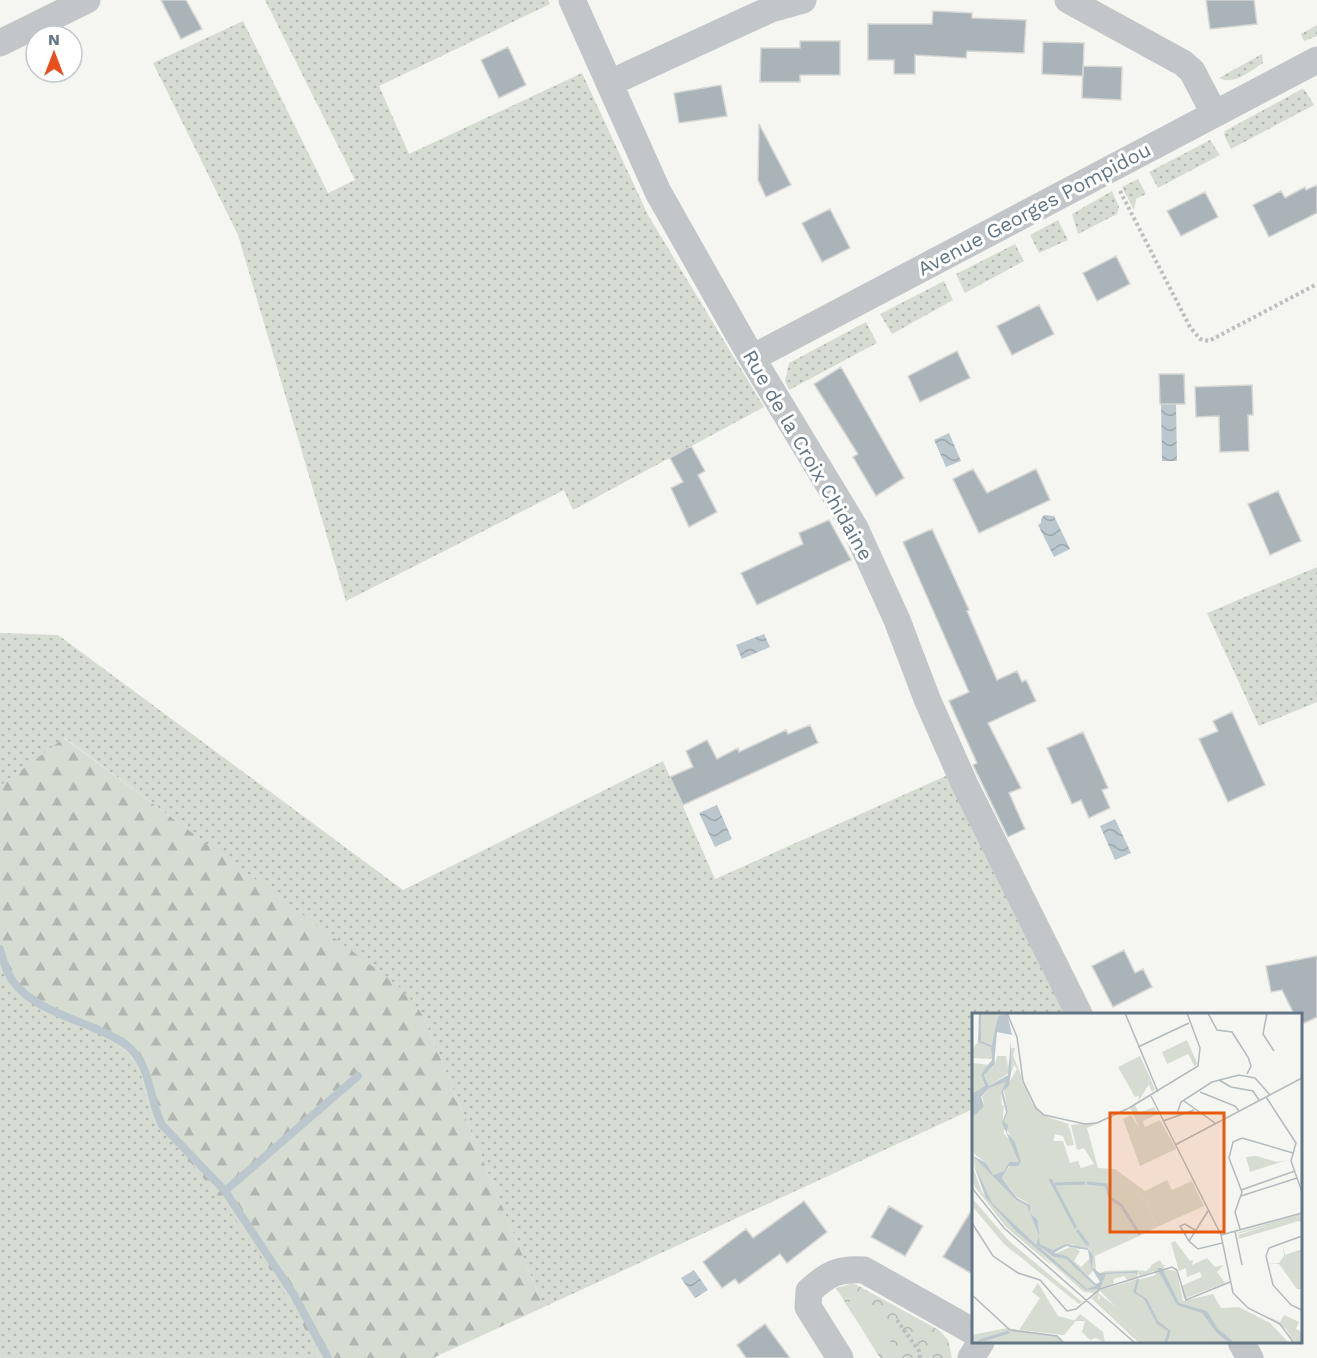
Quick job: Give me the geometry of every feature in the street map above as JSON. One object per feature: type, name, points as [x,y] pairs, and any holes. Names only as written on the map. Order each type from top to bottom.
[{"type":"street","points":[[0,43],[87,0]]},
{"type":"street","name":"Rue de la Croix Chidaine","points":[[572,0],[658,192],[752,358],[855,528],[897,620],[927,699],[965,785],[1079,1013]]},
{"type":"street","points":[[610,83],[771,4],[803,0]]},
{"type":"street","points":[[1068,0],[1183,63],[1192,71],[1214,113]]},
{"type":"street","name":"Avenue Georges Pompidou","points":[[752,358],[1317,60]]},
{"type":"street","points":[[840,1358],[808,1307],[809,1291],[826,1276],[846,1269],[864,1270],[972,1331]]},
{"type":"street","points":[[971,1358],[980,1343]]},
{"type":"street","points":[[1242,1343],[1250,1358]]},
{"type":"path","points":[[1111,168],[1120,191],[1190,327],[1200,339],[1209,341],[1317,284]]},
{"type":"path","points":[[892,1315],[914,1343],[920,1358]]},
{"type":"green space","points":[[265,0],[548,0],[550,4],[379,86],[409,154],[582,73],[648,215],[764,407],[573,510],[564,490],[346,601],[238,235],[153,63],[243,21],[328,193],[355,180]]},
{"type":"green space","points":[[1317,25],[1317,36],[1304,41],[1301,34]]},
{"type":"green space","points":[[1262,54],[1263,63],[1242,76],[1230,80],[1219,78]]},
{"type":"green space","points":[[1302,89],[1314,105],[1231,149],[1224,135],[1225,131]]},
{"type":"green space","points":[[1210,140],[1220,155],[1158,188],[1149,172]]},
{"type":"green space","points":[[1138,179],[1146,194],[1136,199],[1134,210],[1122,187]]},
{"type":"green space","points":[[1112,191],[1119,207],[1117,214],[1078,234],[1072,214]]},
{"type":"green space","points":[[1058,220],[1068,240],[1039,253],[1030,235]]},
{"type":"green space","points":[[1015,244],[1024,261],[965,293],[956,274]]},
{"type":"green space","points":[[944,281],[953,300],[892,334],[880,314]]},
{"type":"green space","points":[[866,322],[877,343],[789,390],[785,381],[789,363]]},
{"type":"green space","points":[[1317,567],[1317,702],[1259,726],[1207,613]]},
{"type":"green space","points":[[0,633],[58,635],[403,890],[663,761],[715,879],[948,775],[1065,1013],[972,1013],[972,1109],[544,1307],[423,1016],[399,987],[65,738],[0,786]]},
{"type":"green space","points":[[64,738],[383,974],[410,998],[423,1016],[544,1307],[433,1358],[320,1358],[285,1295],[246,1234],[203,1177],[155,1122],[139,1070],[129,1054],[108,1037],[36,1003],[3,974],[0,967],[0,786]]},
{"type":"green space","points":[[0,967],[8,979],[36,1003],[99,1032],[111,1039],[132,1058],[141,1073],[155,1122],[185,1154],[235,1216],[281,1286],[320,1358],[0,1358]]},
{"type":"green space","points":[[853,1283],[939,1330],[948,1340],[952,1358],[880,1358],[836,1288]]},
{"type":"green space","points":[[858,1295],[902,1358],[884,1358],[846,1304]]},
{"type":"water","points":[[1161,404],[1176,404],[1177,461],[1162,461]]},
{"type":"water","points":[[949,433],[961,461],[946,467],[934,440]]},
{"type":"water","points":[[1044,515],[1054,516],[1070,549],[1054,557],[1038,525]]},
{"type":"water","points":[[764,634],[770,647],[742,659],[736,645]]},
{"type":"water","points":[[717,805],[732,839],[715,847],[699,813]]},
{"type":"water","points":[[1115,819],[1131,853],[1115,860],[1100,826]]},
{"type":"water","points":[[694,1270],[708,1290],[695,1298],[681,1278]]},
{"type":"building","points":[[161,0],[186,0],[202,29],[181,39]]},
{"type":"building","points":[[1206,0],[1254,0],[1257,24],[1210,29]]},
{"type":"building","points":[[933,11],[972,13],[972,18],[1026,20],[1024,53],[967,51],[966,58],[915,55],[915,74],[894,74],[894,60],[868,60],[868,24],[932,24]]},
{"type":"building","points":[[800,41],[840,41],[840,75],[800,75],[800,82],[760,82],[761,48],[800,48]]},
{"type":"building","points":[[1043,42],[1084,43],[1083,76],[1042,74]]},
{"type":"building","points":[[508,47],[526,85],[499,98],[481,60]]},
{"type":"building","points":[[1083,66],[1122,67],[1121,100],[1082,98]]},
{"type":"building","points":[[721,85],[727,116],[679,123],[674,93]]},
{"type":"building","points":[[759,124],[791,185],[766,197],[758,180]]},
{"type":"building","points":[[1317,185],[1317,213],[1269,237],[1253,205],[1281,191],[1285,198],[1305,187],[1306,190]]},
{"type":"building","points":[[1205,192],[1218,217],[1181,236],[1167,211]]},
{"type":"building","points":[[830,209],[850,248],[822,262],[802,223]]},
{"type":"building","points":[[1116,256],[1130,284],[1097,301],[1083,273]]},
{"type":"building","points":[[1039,305],[1054,334],[1012,355],[997,326]]},
{"type":"building","points":[[957,351],[970,378],[920,402],[908,376]]},
{"type":"building","points":[[841,367],[904,478],[876,496],[853,457],[858,454],[814,384]]},
{"type":"building","points":[[1159,374],[1184,374],[1185,404],[1160,404]]},
{"type":"building","points":[[1252,385],[1253,415],[1248,415],[1249,451],[1220,452],[1219,416],[1196,417],[1195,387]]},
{"type":"building","points":[[691,446],[705,471],[698,475],[717,512],[689,527],[671,488],[683,482],[670,458]]},
{"type":"building","points":[[973,469],[987,493],[1036,469],[1050,500],[979,533],[953,479]]},
{"type":"building","points":[[1278,491],[1301,541],[1270,555],[1248,504]]},
{"type":"building","points":[[829,520],[851,560],[757,605],[741,573],[803,544],[799,533]]},
{"type":"building","points":[[932,529],[969,610],[967,611],[997,680],[1017,671],[1022,682],[1026,680],[1036,701],[988,723],[1021,788],[1009,793],[1025,829],[1008,837],[973,765],[977,763],[949,701],[969,692],[903,542]]},
{"type":"building","points":[[1232,712],[1265,785],[1228,802],[1199,739],[1218,731],[1213,721]]},
{"type":"building","points":[[810,725],[818,743],[683,805],[670,777],[693,767],[686,751],[707,740],[717,759],[738,748],[739,752],[786,730],[788,734]]},
{"type":"building","points":[[1083,732],[1108,788],[1102,790],[1110,808],[1089,818],[1081,800],[1072,804],[1047,748]]},
{"type":"building","points":[[1124,950],[1135,973],[1143,969],[1152,987],[1113,1007],[1092,966]]},
{"type":"building","points":[[1317,956],[1317,1017],[1302,1024],[1302,1013],[1294,1013],[1282,990],[1271,992],[1266,966]]},
{"type":"building","points":[[804,1201],[827,1232],[787,1263],[780,1254],[739,1284],[735,1279],[722,1288],[703,1262],[746,1229],[753,1238]]},
{"type":"building","points":[[889,1206],[923,1226],[905,1256],[871,1237]]},
{"type":"building","points":[[972,1209],[972,1274],[943,1257]]},
{"type":"building","points":[[765,1324],[790,1358],[746,1358],[737,1345]]},
{"type":"waterway","points":[[0,949],[7,971],[14,982],[33,1000],[57,1013],[114,1037],[131,1049],[143,1066],[162,1125],[225,1191],[294,1295],[328,1358]]},
{"type":"waterway","points":[[225,1191],[358,1076]]}]
